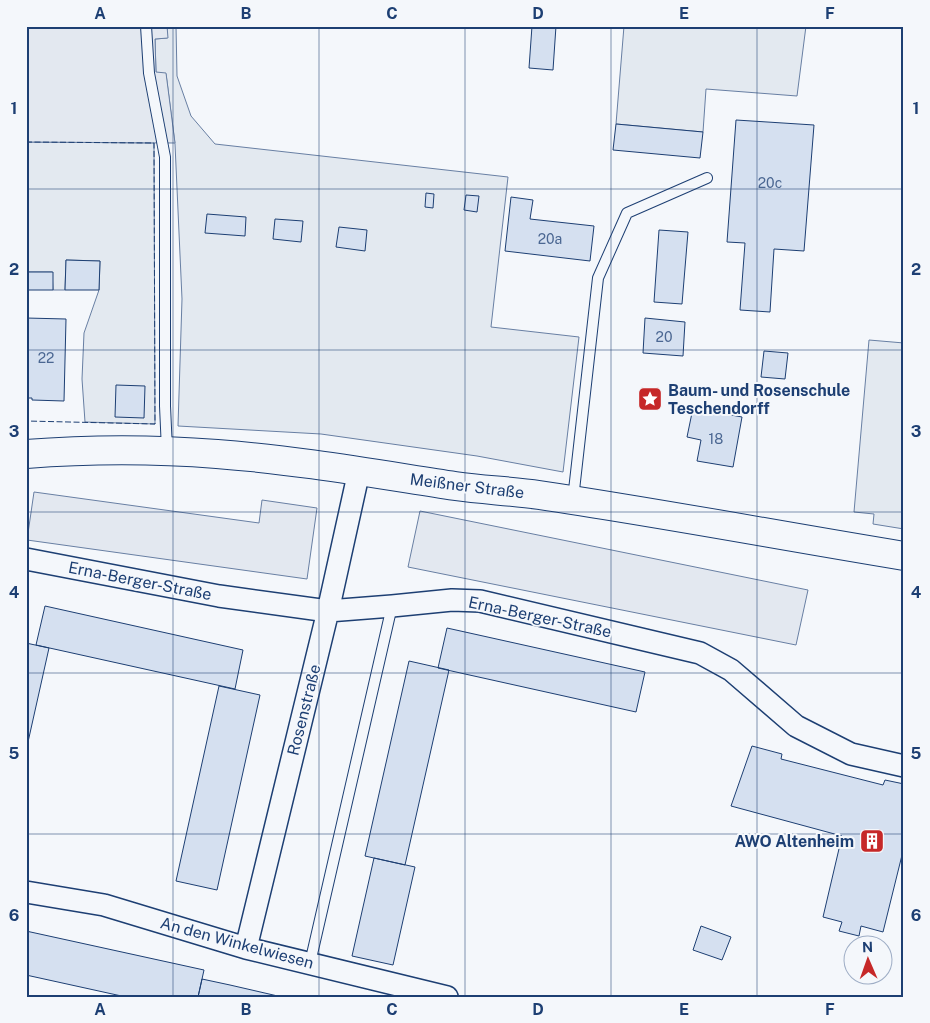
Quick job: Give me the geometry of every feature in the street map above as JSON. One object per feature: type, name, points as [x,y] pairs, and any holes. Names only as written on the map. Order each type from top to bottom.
[{"type":"main road","name":"Meißner Straße","points":[[26,454],[71,450],[167,451],[218,454],[573,500],[904,556]]},
{"type":"street","name":"Rosenstraße","points":[[246,948],[328,611],[359,471]]},
{"type":"street","name":"Erna-Berger-Straße","points":[[26,559],[219,596],[328,611],[452,600],[480,601],[700,653],[731,670],[796,726],[851,754],[904,766]]},
{"type":"street","name":"An den Winkelwiesen","points":[[26,892],[104,905],[246,948],[447,997]]},
{"type":"lane","points":[[146,26],[149,73],[165,157],[165,406],[167,451]]},
{"type":"lane","points":[[573,500],[598,278],[627,213],[707,178]]},
{"type":"lane","points":[[310,963],[392,606]]},
{"type":"shaded area","points":[[26,26],[167,26],[168,38],[155,39],[156,72],[166,73],[175,143],[26,142]]},
{"type":"shaded area","points":[[167,26],[176,26],[177,76],[191,116],[215,144],[508,177],[491,327],[579,337],[563,472],[477,456],[321,434],[178,426],[182,299],[175,144],[166,74],[156,73],[155,39],[167,38]]},
{"type":"shaded area","points":[[624,26],[806,26],[797,96],[706,89],[703,132],[616,124]]},
{"type":"shaded area","points":[[26,142],[154,143],[155,424],[85,422],[82,379],[84,333],[99,290],[100,261],[66,260],[65,290],[53,290],[52,272],[26,272]]},
{"type":"shaded area","points":[[869,340],[904,343],[904,529],[873,524],[874,514],[854,512]]},
{"type":"shaded area","points":[[34,492],[259,523],[262,500],[317,508],[307,579],[27,540]]},
{"type":"shaded area","points":[[420,511],[808,590],[796,645],[408,567]]},
{"type":"building","points":[[532,26],[556,26],[553,70],[529,68]]},
{"type":"building","points":[[736,120],[814,125],[804,251],[774,249],[770,312],[740,310],[745,243],[727,242]]},
{"type":"building","points":[[616,124],[703,132],[700,158],[613,150]]},
{"type":"building","points":[[426,193],[434,194],[433,208],[425,207]]},
{"type":"building","points":[[466,195],[479,196],[477,212],[464,210]]},
{"type":"building","points":[[511,197],[533,200],[530,219],[594,226],[590,261],[505,251]]},
{"type":"building","points":[[207,214],[246,217],[245,236],[205,233]]},
{"type":"building","points":[[275,219],[303,221],[301,242],[273,239]]},
{"type":"building","points":[[339,227],[367,230],[365,251],[336,247]]},
{"type":"building","points":[[659,230],[688,232],[682,304],[654,302]]},
{"type":"building","points":[[66,260],[100,261],[99,290],[65,290]]},
{"type":"building","points":[[26,272],[53,272],[53,290],[26,290]]},
{"type":"building","points":[[26,318],[66,319],[64,401],[32,400],[32,398],[26,398]]},
{"type":"building","points":[[645,318],[685,322],[683,356],[643,353]]},
{"type":"building","points":[[764,351],[788,353],[785,379],[761,377]]},
{"type":"building","points":[[116,385],[145,386],[144,418],[115,417]]},
{"type":"building","points":[[693,408],[742,417],[733,467],[697,461],[701,440],[687,437]]},
{"type":"building","points":[[45,606],[243,650],[235,689],[36,645]]},
{"type":"building","points":[[447,628],[645,672],[636,712],[438,668]]},
{"type":"building","points":[[26,643],[49,648],[26,751]]},
{"type":"building","points":[[409,661],[449,670],[405,865],[365,856]]},
{"type":"building","points":[[219,686],[260,695],[217,890],[176,881]]},
{"type":"building","name":"AWO Altenheim","points":[[752,746],[782,754],[781,759],[883,785],[885,780],[904,784],[904,847],[883,932],[861,926],[859,936],[839,931],[842,922],[823,917],[842,836],[731,806]]},
{"type":"building","points":[[374,858],[415,867],[393,965],[352,956]]},
{"type":"building","points":[[701,926],[731,937],[722,960],[693,950]]},
{"type":"building","points":[[26,931],[204,970],[198,997],[126,997],[26,975]]},
{"type":"building","points":[[202,979],[230,985],[282,997],[198,997]]},
{"type":"fence","points":[[26,142],[154,143],[155,424],[26,421]]},
{"type":"place","name":"Baum- und Rosenschule Teschendorff","points":[[650,399]]},
{"type":"place","name":"AWO Altenheim","points":[[872,841]]}]
